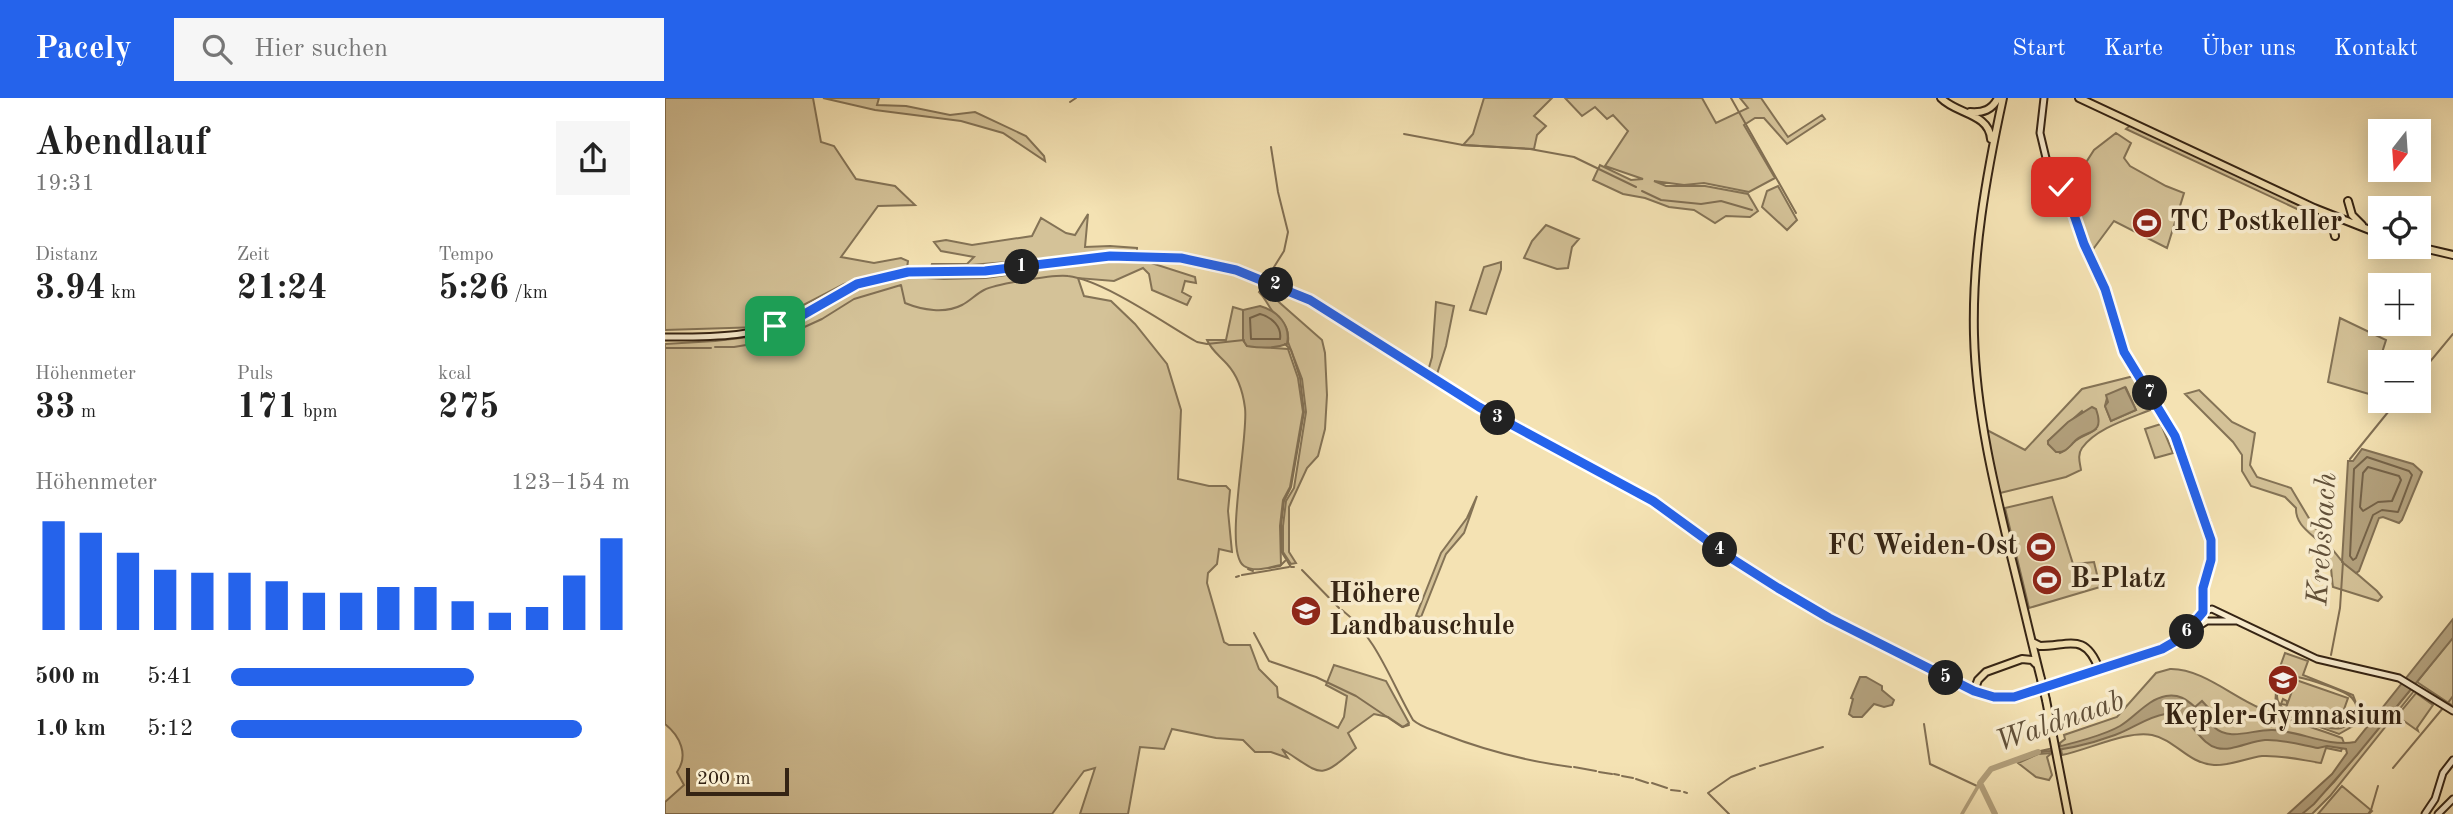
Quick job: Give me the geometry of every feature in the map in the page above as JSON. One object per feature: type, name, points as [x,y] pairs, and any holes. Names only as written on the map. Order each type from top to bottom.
[{"type":"main road","points":[[1941,98],[1948,105],[1979,118],[1988,128],[1991,134],[1990,158]]},
{"type":"main road","points":[[1961,111],[1985,111],[2001,98]]},
{"type":"main road","points":[[2001,98],[1978,240],[1974,333],[1985,442],[2055,736],[2068,814]]},
{"type":"main road","points":[[2045,98],[2040,133],[2043,148],[2071,206],[2084,244],[2105,289],[2124,352],[2175,436],[2207,522],[2212,553],[2203,588],[2203,618],[2235,621]]},
{"type":"main road","points":[[2079,98],[2366,229]]},
{"type":"main road","points":[[2348,201],[2352,215],[2366,229]]},
{"type":"main road","points":[[2315,208],[2332,222],[2335,236]]},
{"type":"main road","points":[[2431,250],[2453,255]]},
{"type":"main road","points":[[665,337],[732,336],[762,331],[801,316],[857,284],[889,275],[932,271],[985,271],[1090,257],[1157,256],[1196,260],[1236,270],[1283,288],[1343,320],[1479,407],[1653,501],[1734,560],[1788,594],[1829,618],[1974,691],[2000,698],[2034,692],[2162,649],[2174,644],[2207,608],[2317,659],[2403,680],[2453,711]]},
{"type":"main road","points":[[2187,632],[2210,620],[2215,614],[2203,598]]},
{"type":"main road","points":[[2031,639],[2037,645],[2048,646],[2065,642],[2079,645],[2092,653],[2099,669]]},
{"type":"main road","points":[[1974,691],[1978,680],[1986,672],[2022,659],[2028,654],[2031,639]]},
{"type":"main road","points":[[2038,665],[2040,653],[2048,646]]},
{"type":"main road","points":[[2022,659],[2032,660],[2038,665]]},
{"type":"main road","points":[[2425,814],[2435,799],[2443,773],[2453,760]]},
{"type":"main road","points":[[2438,814],[2453,799]]},
{"type":"shaded area","points":[[665,98],[813,98],[821,142],[834,146],[856,179],[895,186],[915,205],[878,206],[841,257],[874,263],[901,258],[908,261],[907,268],[844,284],[761,327],[665,330]]},
{"type":"shaded area","points":[[823,98],[879,98],[877,105],[906,106],[950,115],[975,112],[1026,136],[1044,156],[1045,161],[1003,133],[961,121],[875,110]]},
{"type":"shaded area","points":[[1484,98],[1552,98],[1534,116],[1546,126],[1537,135],[1534,149],[1463,145],[1473,134]]},
{"type":"shaded area","points":[[1565,98],[1702,98],[1716,123],[1748,108],[1740,98],[1761,98],[1788,137],[1822,115],[1825,119],[1787,144],[1764,118],[1755,118],[1744,125],[1775,178],[1749,192],[1704,183],[1684,185],[1654,181],[1666,186],[1705,186],[1748,194],[1758,211],[1750,217],[1726,216],[1715,223],[1694,210],[1669,207],[1645,198],[1623,194],[1593,180],[1600,165],[1631,180],[1643,179],[1605,166],[1628,131],[1613,115],[1607,119],[1595,107],[1582,116]]},
{"type":"shaded area","points":[[2131,125],[2330,221],[2327,223],[2126,129]]},
{"type":"shaded area","points":[[2116,133],[2131,143],[2124,158],[2130,166],[2184,193],[2167,248],[2114,221],[2091,252],[2069,189],[2094,150]]},
{"type":"shaded area","points":[[1778,186],[1797,220],[1787,230],[1762,207],[1767,191]]},
{"type":"shaded area","points":[[1088,214],[1085,247],[1137,248],[1137,251],[931,267],[932,264],[967,264],[974,257],[941,251],[934,242],[946,240],[972,245],[1032,236],[1041,218],[1066,233],[1075,235]]},
{"type":"shaded area","points":[[1546,225],[1579,239],[1572,247],[1568,268],[1557,269],[1524,258],[1532,241]]},
{"type":"shaded area","points":[[1109,260],[1142,260],[1195,277],[1196,283],[1185,281],[1182,292],[1191,297],[1187,305],[1152,290],[1149,274],[1143,268],[1114,281],[1078,278],[1084,296],[1111,301],[1135,324],[1167,364],[1181,410],[1178,479],[1209,486],[1226,486],[1230,490],[1228,511],[1232,552],[1219,549],[1217,564],[1208,573],[1207,583],[1224,642],[1229,645],[1250,645],[1259,669],[1277,687],[1278,697],[1338,728],[1344,717],[1347,696],[1326,685],[1334,665],[1386,681],[1409,723],[1403,727],[1388,717],[1374,714],[1348,733],[1356,748],[1334,766],[1320,771],[1282,749],[1288,758],[1271,752],[1255,752],[1243,740],[1216,738],[1172,729],[1164,749],[1140,747],[1128,814],[1080,814],[1095,768],[1084,771],[1052,814],[665,814],[665,802],[684,785],[677,772],[681,766],[681,746],[675,734],[665,724],[665,344],[774,334],[848,293],[880,282],[909,277],[986,278]]},
{"type":"shaded area","points":[[1501,262],[1486,314],[1470,310],[1484,267]]},
{"type":"shaded area","points":[[1261,289],[1272,292],[1272,296],[1322,340],[1325,353],[1325,429],[1318,456],[1307,468],[1289,507],[1289,552],[1296,563],[1291,564],[1283,552],[1283,526],[1286,501],[1294,488],[1306,412],[1302,379],[1288,342],[1287,330],[1259,292]]},
{"type":"shaded area","points":[[1436,302],[1454,306],[1437,374],[1428,371],[1432,357]]},
{"type":"shaded area","points":[[1233,307],[1243,310],[1243,340],[1247,346],[1288,349],[1298,378],[1303,412],[1290,487],[1283,500],[1280,526],[1281,565],[1262,569],[1244,566],[1238,556],[1236,539],[1245,423],[1243,396],[1234,374],[1207,340],[1226,340]]},
{"type":"shaded area","points":[[2340,318],[2368,331],[2368,336],[2386,340],[2383,350],[2368,350],[2368,394],[2328,382]]},
{"type":"shaded area","points":[[2134,376],[2155,408],[2097,434],[2082,448],[2079,459],[2081,470],[2066,477],[2000,493],[1985,429],[2025,450],[2082,389]],"holes":[[[2126,388],[2136,410],[2111,421],[2105,406],[2107,398]],[[2082,411],[2096,429],[2060,453],[2048,441]]]},
{"type":"shaded area","points":[[2199,390],[2232,422],[2255,433],[2250,465],[2257,477],[2291,488],[2313,525],[2341,560],[2382,597],[2378,601],[2333,587],[2330,561],[2325,548],[2302,526],[2296,508],[2285,497],[2251,486],[2242,471],[2242,455],[2233,442],[2185,394]]},
{"type":"shaded area","points":[[2161,424],[2173,453],[2155,458],[2145,429]]},
{"type":"shaded area","points":[[1477,496],[1464,533],[1446,554],[1421,617],[1416,616],[1441,553],[1467,518]]},
{"type":"shaded area","name":"FC Weiden-Ost","points":[[2052,497],[2073,564],[2094,562],[2100,587],[2029,608],[2005,508]]},
{"type":"shaded area","points":[[2453,637],[2453,706],[2417,682]]},
{"type":"shaded area","points":[[2285,653],[2308,661],[2303,675],[2353,695],[2359,711],[2353,726],[2339,734],[2275,711],[2276,690],[2289,671],[2280,667]],"holes":[[[2297,677],[2348,695],[2356,705],[2356,717],[2347,726],[2334,729],[2302,719],[2285,710],[2277,697],[2279,688],[2282,683]]]},
{"type":"shaded area","points":[[2170,669],[2193,673],[2270,712],[2342,738],[2344,743],[2341,751],[2326,748],[2321,763],[2262,756],[2214,765],[2196,760],[2160,738],[2142,734],[2062,755],[2060,743],[2065,739],[2064,735],[2117,717],[2156,673]]},
{"type":"shaded area","points":[[2296,680],[2348,698],[2338,726],[2286,708]]},
{"type":"shaded area","points":[[2411,689],[2414,691],[2330,796],[2312,814],[2302,814],[2334,782]]},
{"type":"shaded area","points":[[2416,693],[2433,705],[2417,728],[2418,731],[2397,716]]},
{"type":"shaded area","points":[[2052,753],[2047,757],[2052,775],[2049,780],[2036,777],[2018,763],[2038,754]]},
{"type":"shaded area","points":[[2342,786],[2372,811],[2369,814],[2318,814]]},
{"type":"water","points":[[1260,306],[1272,311],[1282,320],[1287,331],[1287,344],[1267,348],[1247,346],[1243,340],[1243,310]]},
{"type":"water","points":[[2125,387],[2136,410],[2111,421],[2105,406],[2108,402],[2106,395]]},
{"type":"water","points":[[2092,407],[2096,409],[2098,418],[2096,428],[2064,451],[2056,452],[2048,441],[2068,422]]},
{"type":"water","points":[[2362,449],[2413,464],[2422,472],[2402,520],[2399,523],[2379,518],[2356,573],[2342,562],[2348,461],[2353,461]]},
{"type":"water","points":[[2453,619],[2453,638],[2357,755],[2302,814],[2288,814],[2332,774],[2347,753],[2346,749],[2327,746],[2318,748],[2271,740],[2222,749],[2210,745],[2181,717],[2165,714],[2095,742],[2031,753],[2112,730],[2153,701],[2171,696],[2182,698],[2195,707],[2202,701],[2216,716],[2214,727],[2227,734],[2273,730],[2324,741],[2355,742]]},
{"type":"water","points":[[1860,677],[1866,677],[1882,686],[1882,690],[1894,700],[1892,705],[1884,707],[1874,704],[1862,717],[1849,714],[1853,699],[1851,698]]},
{"type":"waterway","points":[[1070,102],[1076,98]]},
{"type":"waterway","points":[[1731,98],[1796,213]]},
{"type":"waterway","points":[[1404,134],[1463,145],[1530,149],[1574,157],[1636,187]]},
{"type":"waterway","points":[[1271,147],[1288,232],[1284,251],[1274,267]]},
{"type":"waterway","points":[[1642,191],[1661,200],[1701,204],[1721,201],[1752,210]]},
{"type":"waterway","points":[[715,347],[734,347],[776,340],[822,319],[854,299],[901,285],[905,303],[919,308],[941,310],[962,305],[991,288],[1061,276],[1098,285],[1197,342],[1207,344],[1244,340]]},
{"type":"waterway","name":"Krebsbach","points":[[2431,361],[2453,334]]},
{"type":"waterway","points":[[1285,344],[1291,350],[1300,378],[1304,412],[1281,526],[1281,551],[1291,567],[1294,567]]},
{"type":"waterway","points":[[665,348],[711,348]]},
{"type":"waterway","name":"Krebsbach","points":[[2350,459],[2387,413]]},
{"type":"waterway","points":[[1269,568],[1280,566],[1285,561]]},
{"type":"waterway","name":"Krebsbach","points":[[2331,655],[2340,608],[2343,562]]},
{"type":"waterway","points":[[1242,575],[1289,567]]},
{"type":"waterway","points":[[1248,569],[1253,571]]},
{"type":"waterway","points":[[1302,570],[1339,608]]},
{"type":"waterway","points":[[1342,610],[1374,647],[1416,723],[1490,750],[1571,767]]},
{"type":"waterway","points":[[1254,633],[1269,661],[1316,677],[1356,696],[1402,727],[1409,725]]},
{"type":"waterway","points":[[2447,704],[2453,696]]},
{"type":"waterway","points":[[2393,768],[2443,708]]},
{"type":"waterway","points":[[1924,724],[1930,764],[1977,786]]},
{"type":"waterway","points":[[1760,766],[1823,747]]},
{"type":"waterway","name":"Waldnaab","points":[[1995,814],[1980,783],[1991,769],[2038,752]]},
{"type":"waterway","points":[[1574,767],[1596,771]]},
{"type":"waterway","points":[[1729,814],[1708,793],[1731,777],[1755,768]]},
{"type":"waterway","points":[[1599,772],[1612,774]]},
{"type":"waterway","points":[[1614,774],[1619,775]]},
{"type":"waterway","points":[[1622,776],[1633,778]]},
{"type":"waterway","points":[[1636,779],[1648,783]]},
{"type":"waterway","points":[[1652,783],[1667,788]]},
{"type":"waterway","name":"Waldnaab","points":[[1962,814],[1980,783]]},
{"type":"waterway","points":[[2368,814],[2378,786]]},
{"type":"waterway","points":[[1671,790],[1680,791]]},
{"type":"place","name":"TC Postkeller","points":[[2147,223]]},
{"type":"place","name":"FC Weiden-Ost","points":[[2041,547]]},
{"type":"place","name":"B-Platz","points":[[2047,580]]},
{"type":"place","name":"Höhere Landbauschule","points":[[1306,611]]},
{"type":"place","name":"Kepler-Gymnasium","points":[[2283,680]]},
{"type":"route","points":[[775,326],[801,316],[857,284],[908,272],[985,271],[1110,256],[1181,258],[1236,270],[1310,300],[1479,407],[1635,491],[1734,560],[1829,618],[1981,694],[2000,698],[2014,697],[2174,644],[2203,612],[2203,588],[2212,553],[2207,522],[2175,436],[2124,352],[2105,289],[2061,187]]}]
